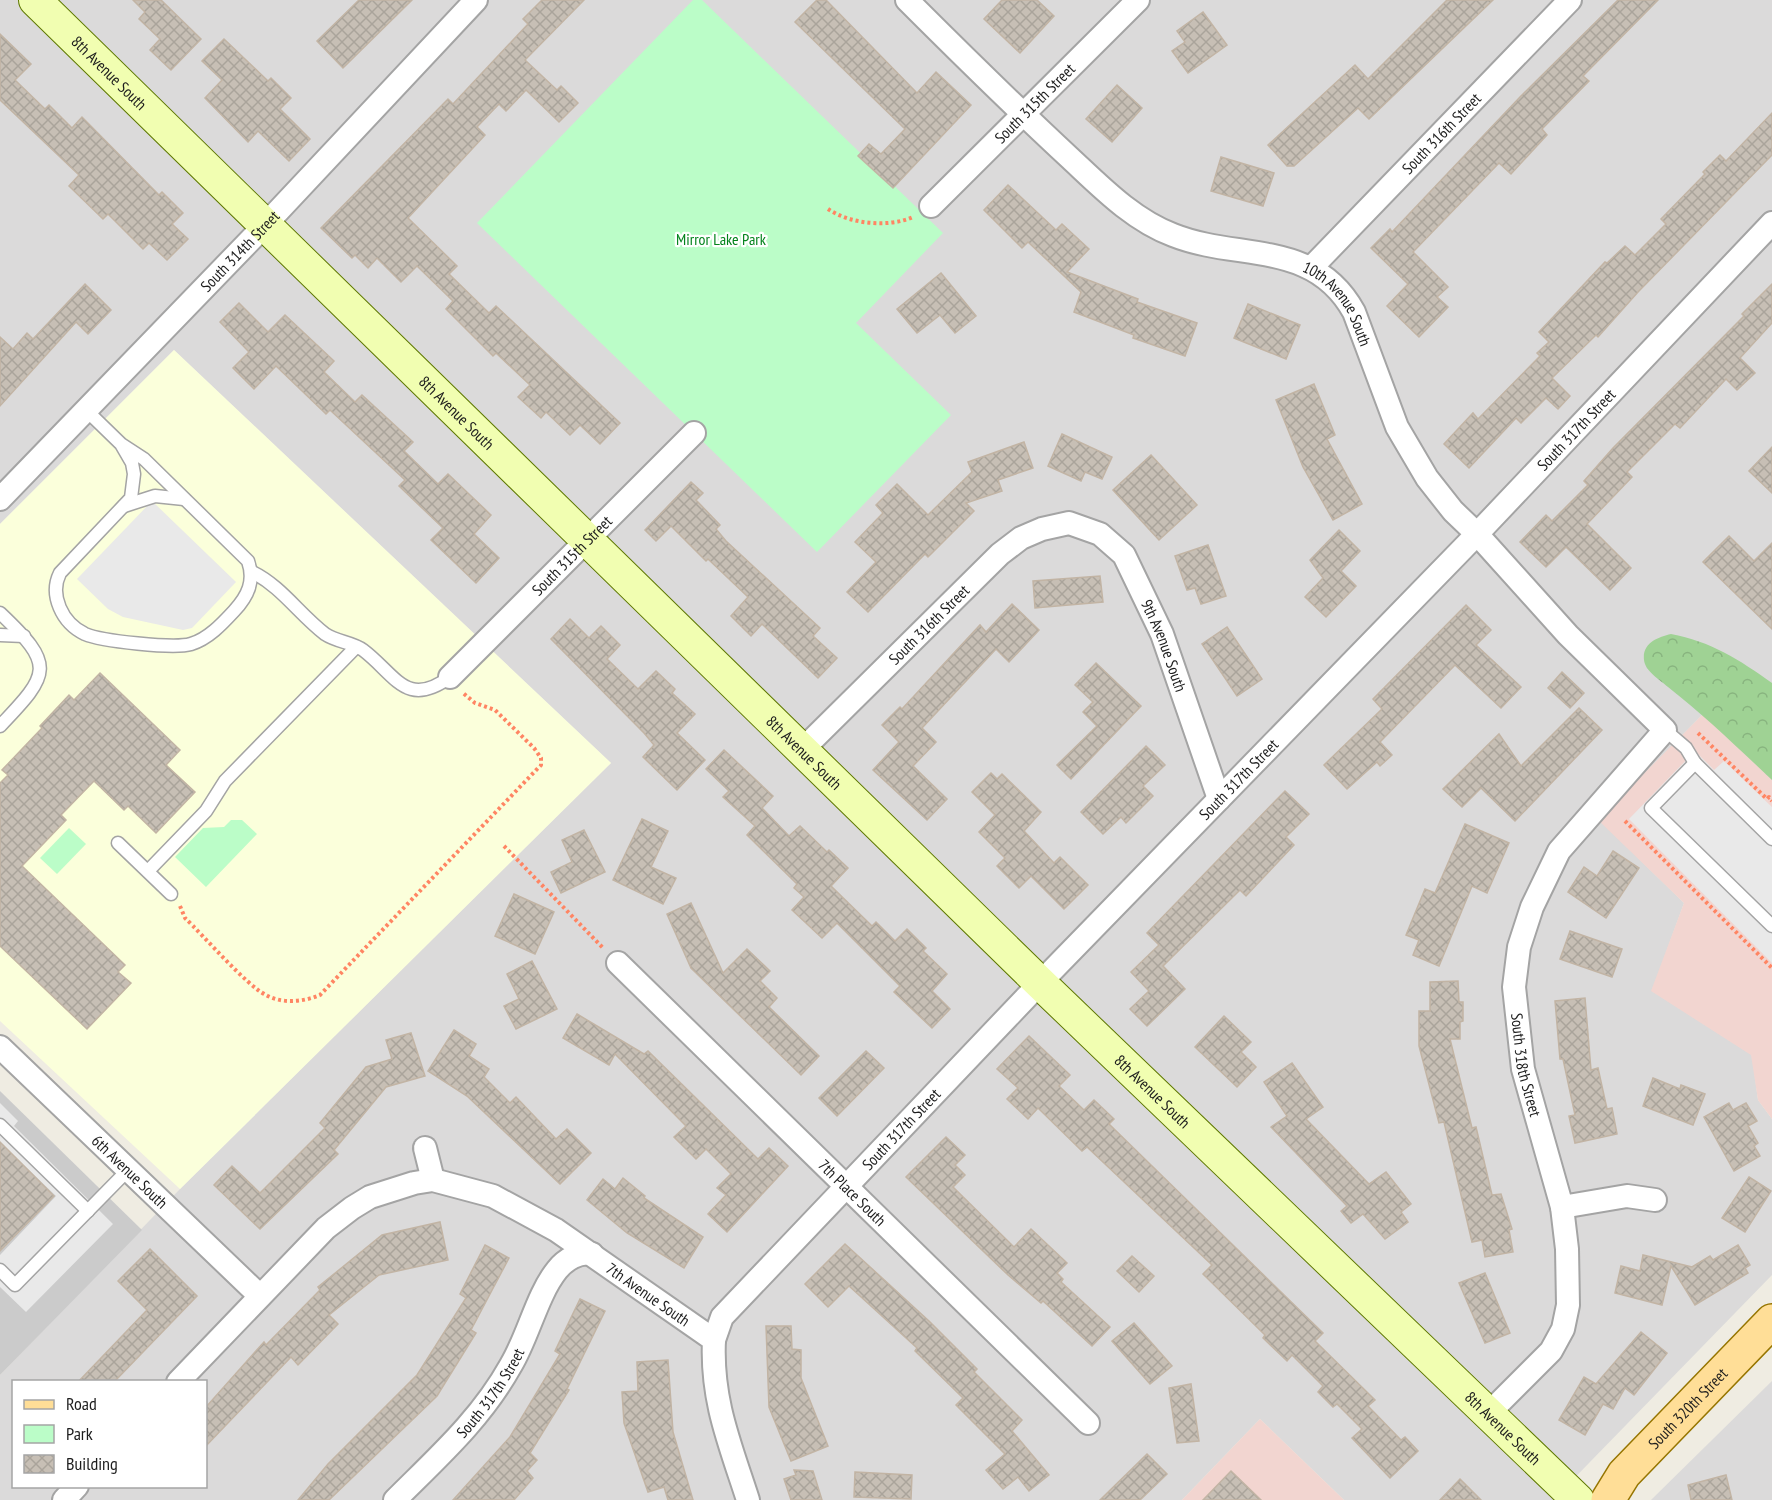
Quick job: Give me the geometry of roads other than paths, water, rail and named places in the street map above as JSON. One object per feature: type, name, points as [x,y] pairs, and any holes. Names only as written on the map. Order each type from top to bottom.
[{"type":"main road","name":"South 320th Street","points":[[1608,1500],[1624,1474],[1772,1321]]},
{"type":"main road","name":"South 320th Street","points":[[1621,1500],[1640,1486],[1772,1350]]},
{"type":"street","name":"8th Avenue South","points":[[35,0],[1040,983],[1578,1500]]},
{"type":"street","name":"South 314th Street","points":[[0,499],[265,225],[476,0]]},
{"type":"street","name":"10th Avenue South","points":[[907,0],[1024,116],[1122,205],[1165,231],[1197,242],[1286,258],[1312,267],[1340,291],[1354,312],[1390,412],[1416,463],[1453,511],[1478,534],[1568,635],[1665,730]]},
{"type":"street","name":"South 315th Street","points":[[931,206],[1024,116],[1138,0]]},
{"type":"street","name":"South 316th Street","points":[[1312,267],[1570,0]]},
{"type":"street","name":"South 317th Street","points":[[714,1340],[722,1317],[845,1187],[1040,983],[1478,534],[1772,223]]},
{"type":"street","name":"South 315th Street","points":[[449,678],[694,433]]},
{"type":"street","name":"South 316th Street","points":[[803,749],[1000,554],[1032,533],[1069,523]]},
{"type":"street","name":"9th Avenue South","points":[[1069,523],[1100,534],[1124,555],[1162,634],[1219,799]]},
{"type":"street","name":"South 318th Street","points":[[1488,1414],[1551,1351],[1563,1329],[1568,1305],[1567,1249],[1562,1207],[1523,1069],[1514,987],[1519,948],[1536,898],[1559,851],[1665,730]]},
{"type":"street","name":"7th Place South","points":[[618,963],[1088,1423]]},
{"type":"street","name":"6th Avenue South","points":[[0,1047],[260,1296]]},
{"type":"street","points":[[425,1148],[433,1180]]},
{"type":"street","name":"7th Avenue South","points":[[180,1380],[326,1228],[351,1208],[394,1187],[433,1180],[493,1196],[556,1230],[714,1340]]},
{"type":"street","points":[[1562,1207],[1627,1196],[1655,1200]]},
{"type":"street","name":"South 317th Street","points":[[395,1500],[446,1452],[482,1412],[519,1351],[558,1268],[575,1256],[592,1254]]},
{"type":"street","points":[[714,1340],[713,1371],[717,1401],[748,1500]]},
{"type":"street","points":[[64,1500],[75,1488]]},
{"type":"lane","points":[[86,410],[121,444],[144,459],[242,556],[252,572],[268,580],[326,634],[357,646],[403,686],[414,690],[436,688],[449,678]]},
{"type":"lane","points":[[121,444],[134,474],[131,498],[60,573],[54,585],[55,596],[69,621],[85,634],[152,645],[191,644],[211,633],[237,609],[246,596],[252,572]]},
{"type":"lane","points":[[123,506],[155,496],[184,499]]},
{"type":"lane","points":[[0,613],[24,636],[40,657],[39,677],[29,696],[0,726]]},
{"type":"lane","points":[[0,635],[24,636]]},
{"type":"lane","points":[[148,871],[206,811],[225,781],[357,646]]},
{"type":"lane","points":[[1665,730],[1686,748],[1695,763],[1772,839]]},
{"type":"lane","points":[[1695,763],[1651,808],[1772,926]]},
{"type":"lane","points":[[118,843],[171,894]]},
{"type":"lane","points":[[0,1125],[88,1211]]},
{"type":"lane","points":[[0,1270],[15,1285],[128,1170]]},
{"type":"park label","name":"Mirror Lake Park","points":[[721,239]]}]
